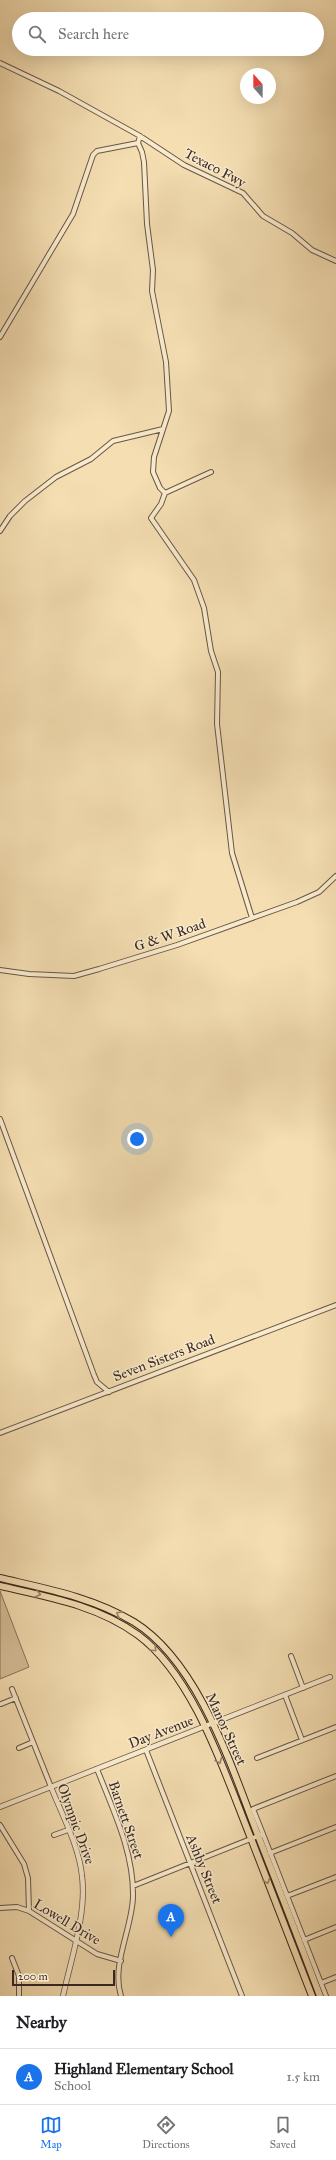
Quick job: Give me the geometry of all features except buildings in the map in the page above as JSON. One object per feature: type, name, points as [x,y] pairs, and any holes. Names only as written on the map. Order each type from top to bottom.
[{"type":"main road","name":"Manor Street","points":[[0,1578],[85,1598],[134,1622],[155,1638],[180,1666],[213,1724],[261,1835],[320,1996]]},
{"type":"main road","name":"Manor Street","points":[[0,1586],[80,1605],[119,1623],[137,1634],[148,1644],[175,1674],[205,1727],[312,1996]]},
{"type":"street","name":"Texaco Fwy","points":[[0,63],[59,92],[140,136],[184,165],[243,193],[263,216],[292,233],[312,250],[336,261]]},
{"type":"street","points":[[140,136],[138,143],[144,162],[147,224],[153,270],[153,302],[166,362],[169,411],[154,457],[153,472],[160,488],[165,493]]},
{"type":"street","points":[[0,337],[73,214],[93,155],[97,151],[138,143]]},
{"type":"street","points":[[0,530],[10,516],[25,501],[56,477],[91,459],[107,445],[119,439],[163,429]]},
{"type":"street","points":[[165,493],[211,472]]},
{"type":"street","points":[[165,493],[162,504],[153,513],[151,518],[194,580],[204,608],[211,652],[218,672],[217,724],[232,853],[252,918]]},
{"type":"street","name":"G & W Road","points":[[0,970],[29,974],[74,976],[177,945],[252,918],[319,892],[336,876]]},
{"type":"street","points":[[0,1120],[94,1375],[97,1382],[109,1392]]},
{"type":"street","name":"Seven Sisters Road","points":[[0,1433],[336,1305]]},
{"type":"street","points":[[291,1656],[303,1688]]},
{"type":"street","name":"Day Avenue","points":[[0,1807],[330,1678]]},
{"type":"street","name":"Olympic Drive","points":[[12,1689],[68,1830],[78,1858],[83,1886],[82,1904],[63,1996]]},
{"type":"street","points":[[285,1695],[302,1740]]},
{"type":"street","points":[[1,1704],[16,1698]]},
{"type":"street","points":[[257,1758],[336,1727]]},
{"type":"street","points":[[18,1748],[33,1742]]},
{"type":"street","name":"Ashby Street","points":[[146,1750],[242,1996]]},
{"type":"street","name":"Barnett Street","points":[[97,1769],[126,1844],[131,1864],[133,1886],[130,1919],[118,1978],[121,1996]]},
{"type":"street","points":[[326,1996],[270,1853],[261,1835],[253,1809],[336,1776]]},
{"type":"street","points":[[0,1825],[24,1864],[28,1878],[29,1911]]},
{"type":"street","points":[[270,1853],[336,1828]]},
{"type":"street","points":[[54,1836],[68,1830]]},
{"type":"street","points":[[133,1886],[261,1835]]},
{"type":"street","points":[[287,1896],[336,1877]]},
{"type":"street","name":"Lowell Drive","points":[[0,1908],[17,1907],[29,1911],[97,1954],[121,1961]]},
{"type":"street","points":[[304,1940],[336,1927]]},
{"type":"street","points":[[12,1958],[19,1976],[19,1996]]},
{"type":"street","points":[[321,1983],[336,1977]]},
{"type":"shaded area","points":[[0,1591],[29,1667],[0,1679]]},
{"type":"place","name":"Highland Elementary School","points":[[171,1937]]}]
